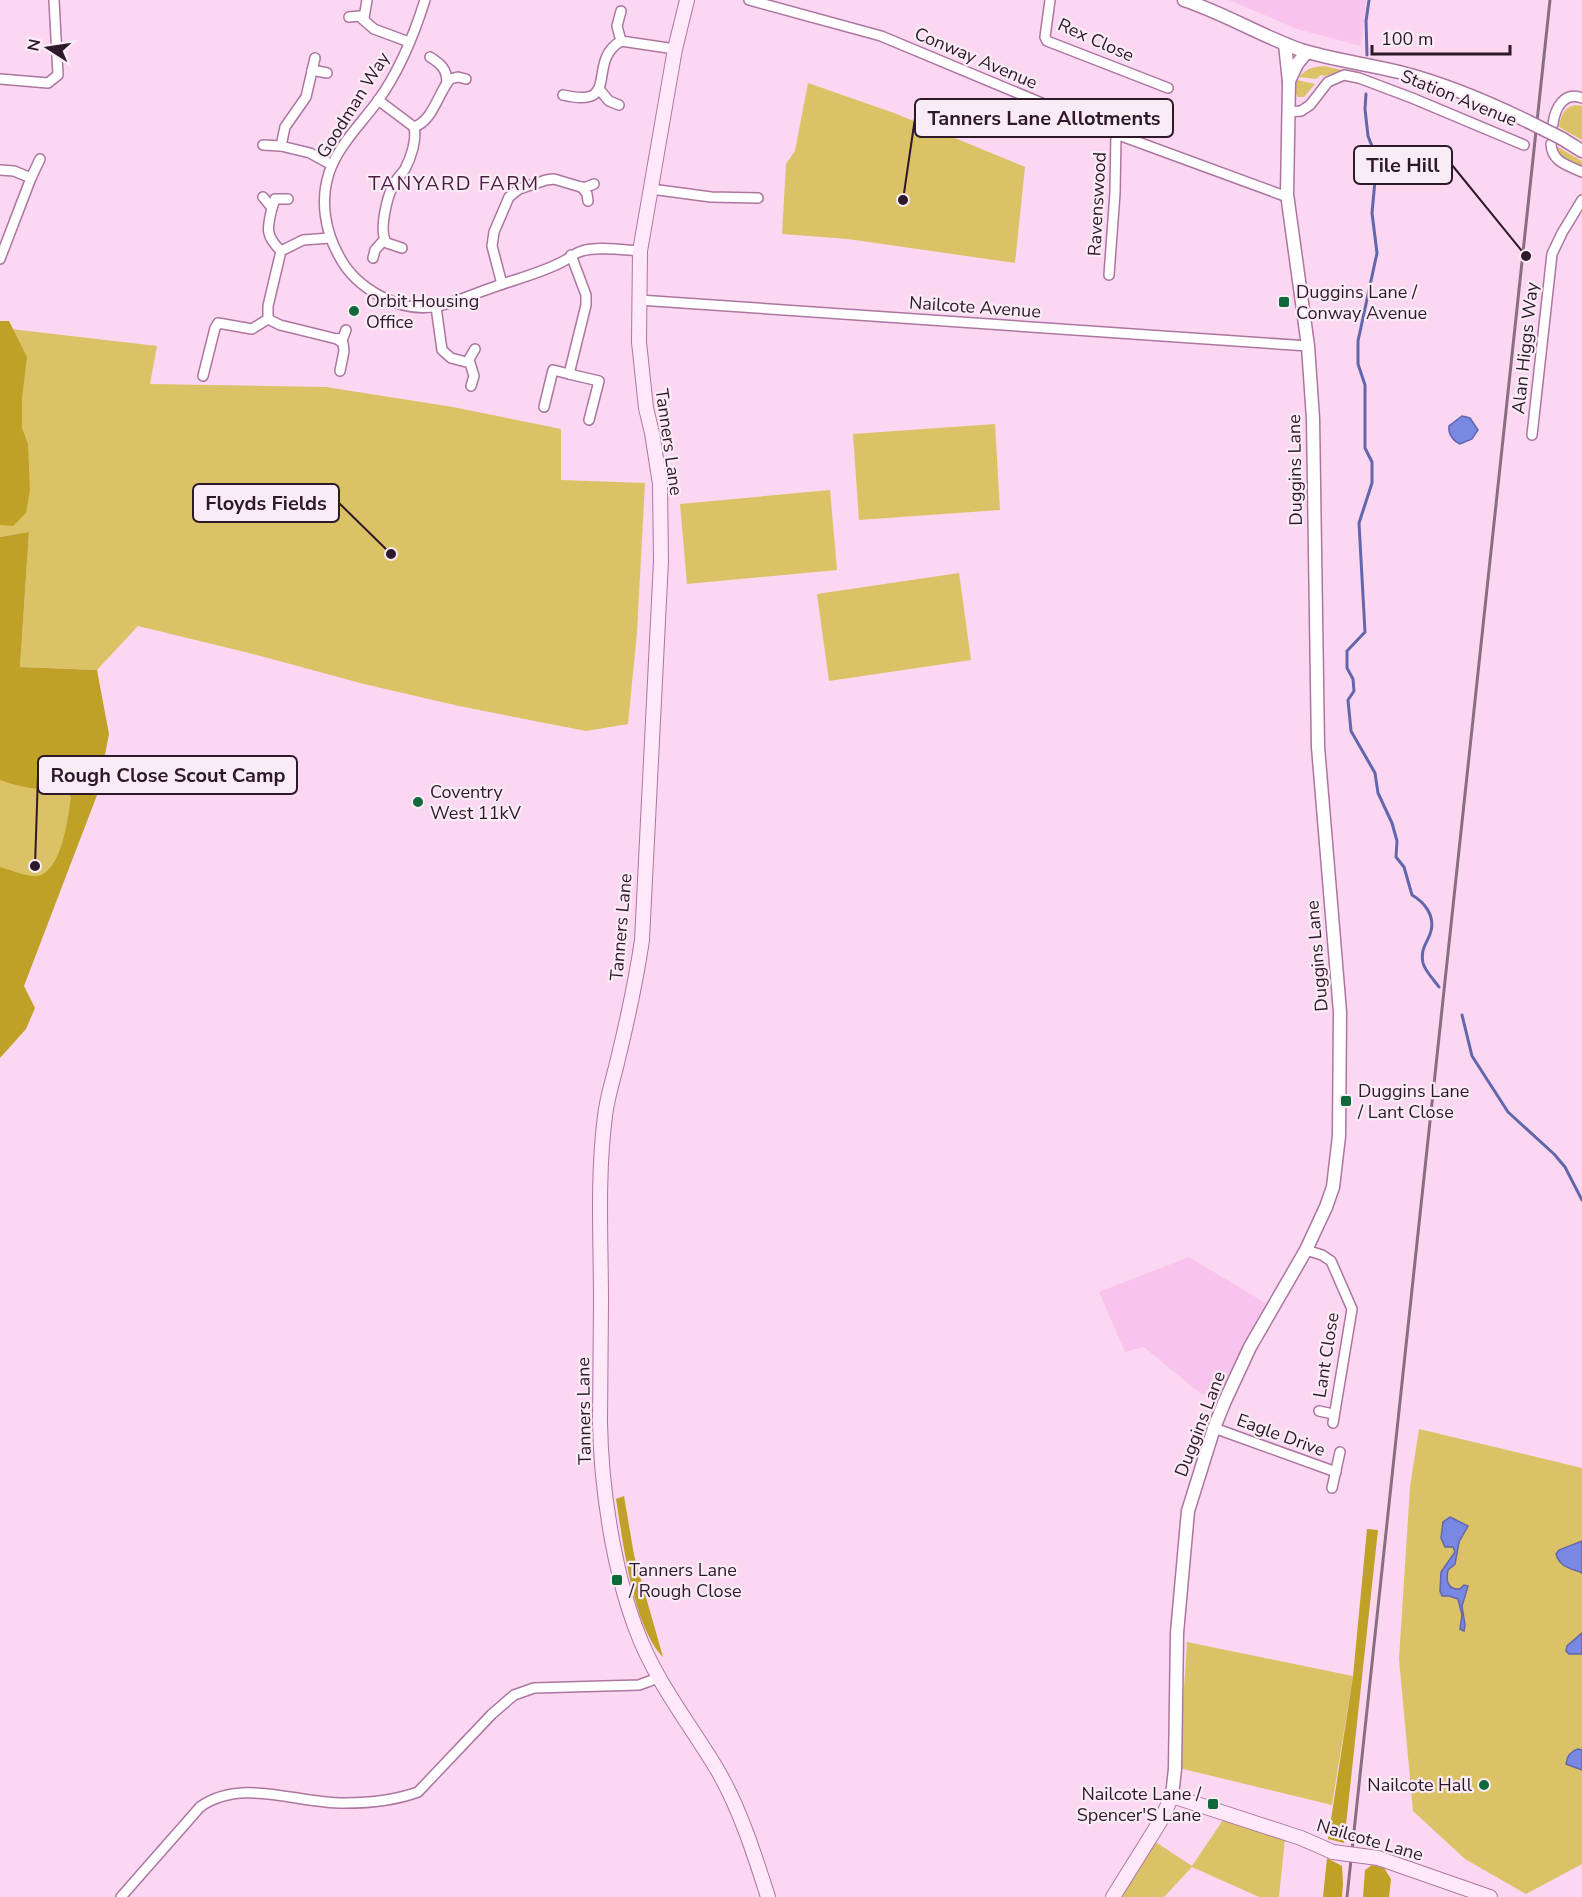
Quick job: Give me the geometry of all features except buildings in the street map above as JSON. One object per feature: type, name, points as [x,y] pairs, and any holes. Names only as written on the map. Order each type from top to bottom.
[{"type":"main road","name":"Tanners Lane","points":[[687,0],[675,49],[640,251],[641,375],[660,484],[661,561],[642,940],[637,978],[605,1113],[603,1138],[600,1197],[600,1423],[604,1478],[620,1572],[636,1630],[658,1678],[719,1772],[754,1855],[768,1897]]},
{"type":"main road","name":"Nailcote Lane","points":[[1172,1796],[1333,1852],[1378,1858],[1490,1897]]},
{"type":"main road","points":[[1113,1897],[1161,1820],[1172,1796]]},
{"type":"street","points":[[0,80],[48,83],[58,75],[54,0]]},
{"type":"street","points":[[367,0],[364,18],[366,25],[410,42]]},
{"type":"street","name":"Goodman Way","points":[[425,0],[410,42],[378,100],[332,165],[324,207],[330,238],[348,270],[382,298],[417,306],[436,307],[563,262],[582,250],[640,251]]},
{"type":"street","name":"Conway Avenue","points":[[749,0],[881,36],[1116,134],[1282,195],[1287,194]]},
{"type":"street","name":"Rex Close","points":[[1050,0],[1045,37],[1047,41],[1168,88]]},
{"type":"street","points":[[1184,0],[1285,44],[1335,59],[1424,79],[1503,110],[1527,121],[1556,141],[1582,151]]},
{"type":"street","points":[[621,11],[617,26],[621,41]]},
{"type":"street","points":[[349,17],[364,18]]},
{"type":"street","points":[[621,41],[675,49]]},
{"type":"street","points":[[563,95],[586,98],[594,95],[599,89],[609,52],[621,41]]},
{"type":"street","name":"Duggins Lane","points":[[1172,1796],[1175,1769],[1177,1633],[1188,1511],[1214,1428],[1250,1347],[1317,1229],[1333,1186],[1339,1136],[1341,1012],[1318,747],[1313,419],[1308,346],[1287,194],[1289,82],[1285,44]]},
{"type":"street","name":"Duggins Lane","points":[[1289,82],[1297,64],[1307,51]]},
{"type":"street","points":[[430,57],[447,72],[447,83]]},
{"type":"street","points":[[281,146],[285,128],[306,97],[315,58]]},
{"type":"street","points":[[312,70],[327,74]]},
{"type":"street","name":"Station Avenue","points":[[1288,112],[1301,111],[1310,105],[1328,82],[1344,75],[1359,78],[1412,98],[1524,145]]},
{"type":"street","points":[[414,127],[420,125],[427,117],[447,83],[454,77],[466,79]]},
{"type":"street","points":[[599,89],[609,101],[619,105]]},
{"type":"street","points":[[1553,124],[1556,109],[1561,102],[1568,96],[1582,98]]},
{"type":"street","points":[[378,100],[414,127],[415,132],[410,158],[391,189],[382,227],[384,240],[402,248]]},
{"type":"street","name":"Ravenswood","points":[[1109,275],[1115,193],[1116,134]]},
{"type":"street","points":[[1556,141],[1551,152],[1558,161],[1582,172]]},
{"type":"street","points":[[263,145],[281,146],[310,153],[332,165]]},
{"type":"street","points":[[0,259],[5,235],[40,159]]},
{"type":"street","points":[[0,170],[14,171],[31,177]]},
{"type":"street","points":[[502,284],[494,262],[492,246],[494,232],[509,197],[519,189],[546,180],[554,179],[587,188],[594,184]]},
{"type":"street","points":[[582,187],[587,194],[588,201]]},
{"type":"street","points":[[651,189],[711,196],[758,198]]},
{"type":"street","points":[[263,198],[272,208]]},
{"type":"street","points":[[281,251],[268,236],[268,228],[275,199],[288,199]]},
{"type":"street","name":"Alan Higgs Way","points":[[1532,435],[1552,254],[1582,201]]},
{"type":"street","points":[[281,251],[303,240],[330,238]]},
{"type":"street","points":[[373,258],[375,250],[384,240]]},
{"type":"street","points":[[268,319],[268,306],[281,251]]},
{"type":"street","points":[[569,374],[586,305],[586,295],[571,255]]},
{"type":"street","name":"Nailcote Avenue","points":[[639,300],[1308,346]]},
{"type":"street","points":[[436,307],[442,350],[451,358],[468,361]]},
{"type":"street","points":[[268,319],[280,325],[337,339],[343,343],[344,351],[340,371]]},
{"type":"street","points":[[203,376],[218,323],[252,329],[268,319]]},
{"type":"street","points":[[337,339],[343,338],[346,330]]},
{"type":"street","points":[[468,361],[475,350]]},
{"type":"street","points":[[468,361],[474,376],[471,386]]},
{"type":"street","points":[[544,407],[553,370],[599,381],[589,420]]},
{"type":"street","name":"Lant Close","points":[[1306,1250],[1322,1255],[1331,1261],[1352,1309],[1333,1419],[1319,1411]]},
{"type":"street","name":"Eagle Drive","points":[[1214,1428],[1336,1472]]},
{"type":"street","name":"Eagle Drive","points":[[1332,1488],[1340,1452]]},
{"type":"street","points":[[121,1897],[200,1807],[214,1798],[244,1792],[344,1803],[402,1797],[418,1792],[492,1714],[514,1695],[534,1688],[639,1684],[658,1678]]},
{"type":"shaded area","points":[[1229,0],[1366,0],[1361,46],[1297,29]]},
{"type":"shaded area","points":[[1324,66],[1342,70],[1325,76],[1321,75],[1316,79],[1299,77],[1310,68]]},
{"type":"shaded area","points":[[1297,80],[1315,84],[1304,97],[1298,97],[1295,91]]},
{"type":"shaded area","points":[[808,83],[894,113],[1025,167],[1015,263],[848,239],[782,234],[786,164],[795,151]]},
{"type":"shaded area","points":[[1575,105],[1582,106],[1582,140],[1559,127],[1563,113]]},
{"type":"shaded area","points":[[1556,146],[1582,161],[1582,167],[1561,157]]},
{"type":"shaded area","points":[[0,321],[9,321],[27,357],[22,398],[22,428],[28,444],[30,490],[26,513],[13,526],[0,525]]},
{"type":"shaded area","points":[[11,329],[157,346],[150,384],[326,387],[453,407],[561,429],[561,480],[645,483],[637,632],[628,724],[586,731],[459,706],[138,626],[97,670],[20,667],[29,532],[0,537],[0,484]]},
{"type":"shaded area","points":[[995,424],[1000,510],[859,520],[853,434]]},
{"type":"shaded area","points":[[830,490],[837,570],[687,584],[680,504]]},
{"type":"shaded area","points":[[29,532],[20,667],[97,670],[109,734],[97,795],[24,986],[35,1008],[26,1029],[0,1058],[0,867],[33,876],[46,872],[58,855],[62,843],[71,797],[66,789],[33,788],[0,780],[0,537]]},
{"type":"shaded area","points":[[959,573],[971,660],[829,681],[817,594]]},
{"type":"shaded area","points":[[0,698],[97,795],[0,1044]]},
{"type":"shaded area","points":[[1189,1257],[1267,1304],[1242,1349],[1221,1397],[1212,1393],[1201,1394],[1144,1347],[1125,1352],[1099,1292]]},
{"type":"shaded area","name":"Nailcote Hall","points":[[1419,1429],[1582,1468],[1582,1864],[1526,1894],[1465,1859],[1413,1811],[1399,1659],[1410,1487]]},
{"type":"shaded area","points":[[624,1496],[634,1555],[663,1657],[644,1626],[631,1583],[616,1499]]},
{"type":"shaded area","points":[[1367,1529],[1378,1530],[1344,1843],[1328,1839],[1353,1676]]},
{"type":"shaded area","points":[[1187,1642],[1353,1676],[1332,1805],[1179,1768]]},
{"type":"shaded area","points":[[1223,1820],[1285,1838],[1279,1897],[1259,1897],[1192,1867],[1164,1897],[1120,1897],[1154,1841],[1192,1866]]},
{"type":"shaded area","points":[[1327,1858],[1342,1866],[1342,1897],[1323,1897]]},
{"type":"shaded area","points":[[1372,1865],[1384,1868],[1391,1879],[1389,1897],[1363,1897],[1365,1870]]},
{"type":"water","points":[[1462,416],[1470,418],[1478,430],[1472,439],[1460,444],[1452,437],[1449,426]]},
{"type":"water","points":[[1450,1517],[1468,1526],[1459,1542],[1455,1564],[1448,1570],[1447,1577],[1448,1584],[1452,1588],[1460,1589],[1464,1585],[1468,1586],[1462,1606],[1464,1631],[1460,1629],[1462,1615],[1458,1599],[1442,1596],[1440,1591],[1441,1572],[1455,1552],[1453,1547],[1445,1547],[1441,1538],[1443,1522]]},
{"type":"water","points":[[1582,1541],[1582,1573],[1563,1565],[1556,1554],[1559,1550]]},
{"type":"water","points":[[1582,1633],[1582,1654],[1569,1654],[1566,1651],[1567,1646]]},
{"type":"water","points":[[1578,1749],[1582,1750],[1582,1770],[1566,1764],[1570,1754]]},
{"type":"waterway","points":[[1367,55],[1366,21],[1369,0]]},
{"type":"waterway","points":[[1366,94],[1368,136],[1377,159],[1372,213],[1377,253],[1358,341],[1358,364],[1365,385],[1365,448],[1372,462],[1372,483],[1359,523],[1365,632],[1347,651],[1347,668],[1353,679],[1354,691],[1348,700],[1351,731],[1375,773],[1378,793],[1392,823],[1397,841],[1396,857],[1404,867],[1412,895],[1421,901],[1430,914],[1431,931],[1423,949],[1422,958],[1428,972],[1439,987]]},
{"type":"waterway","points":[[1462,1015],[1472,1056],[1508,1112],[1565,1167],[1582,1200]]},
{"type":"railway","points":[[1347,1897],[1550,0]]},
{"type":"place","name":"Tanners Lane Allotments","points":[[903,200]]},
{"type":"place","name":"Tile Hill","points":[[1526,256]]},
{"type":"place","name":"Duggins Lane / Conway Avenue","points":[[1284,302]]},
{"type":"place","name":"Orbit Housing Office","points":[[354,311]]},
{"type":"place","name":"Floyds Fields","points":[[391,554]]},
{"type":"place","name":"Coventry West 11kV","points":[[418,802]]},
{"type":"place","name":"Rough Close Scout Camp","points":[[35,866]]},
{"type":"place","name":"Duggins Lane / Lant Close","points":[[1346,1101]]},
{"type":"place","name":"Tanners Lane / Rough Close","points":[[617,1580]]},
{"type":"place","name":"Nailcote Hall","points":[[1484,1785]]},
{"type":"place","name":"Nailcote Lane / Spencer'S Lane","points":[[1213,1804]]},
{"type":"district","name":"TANYARD FARM","points":[[454,183]]}]
